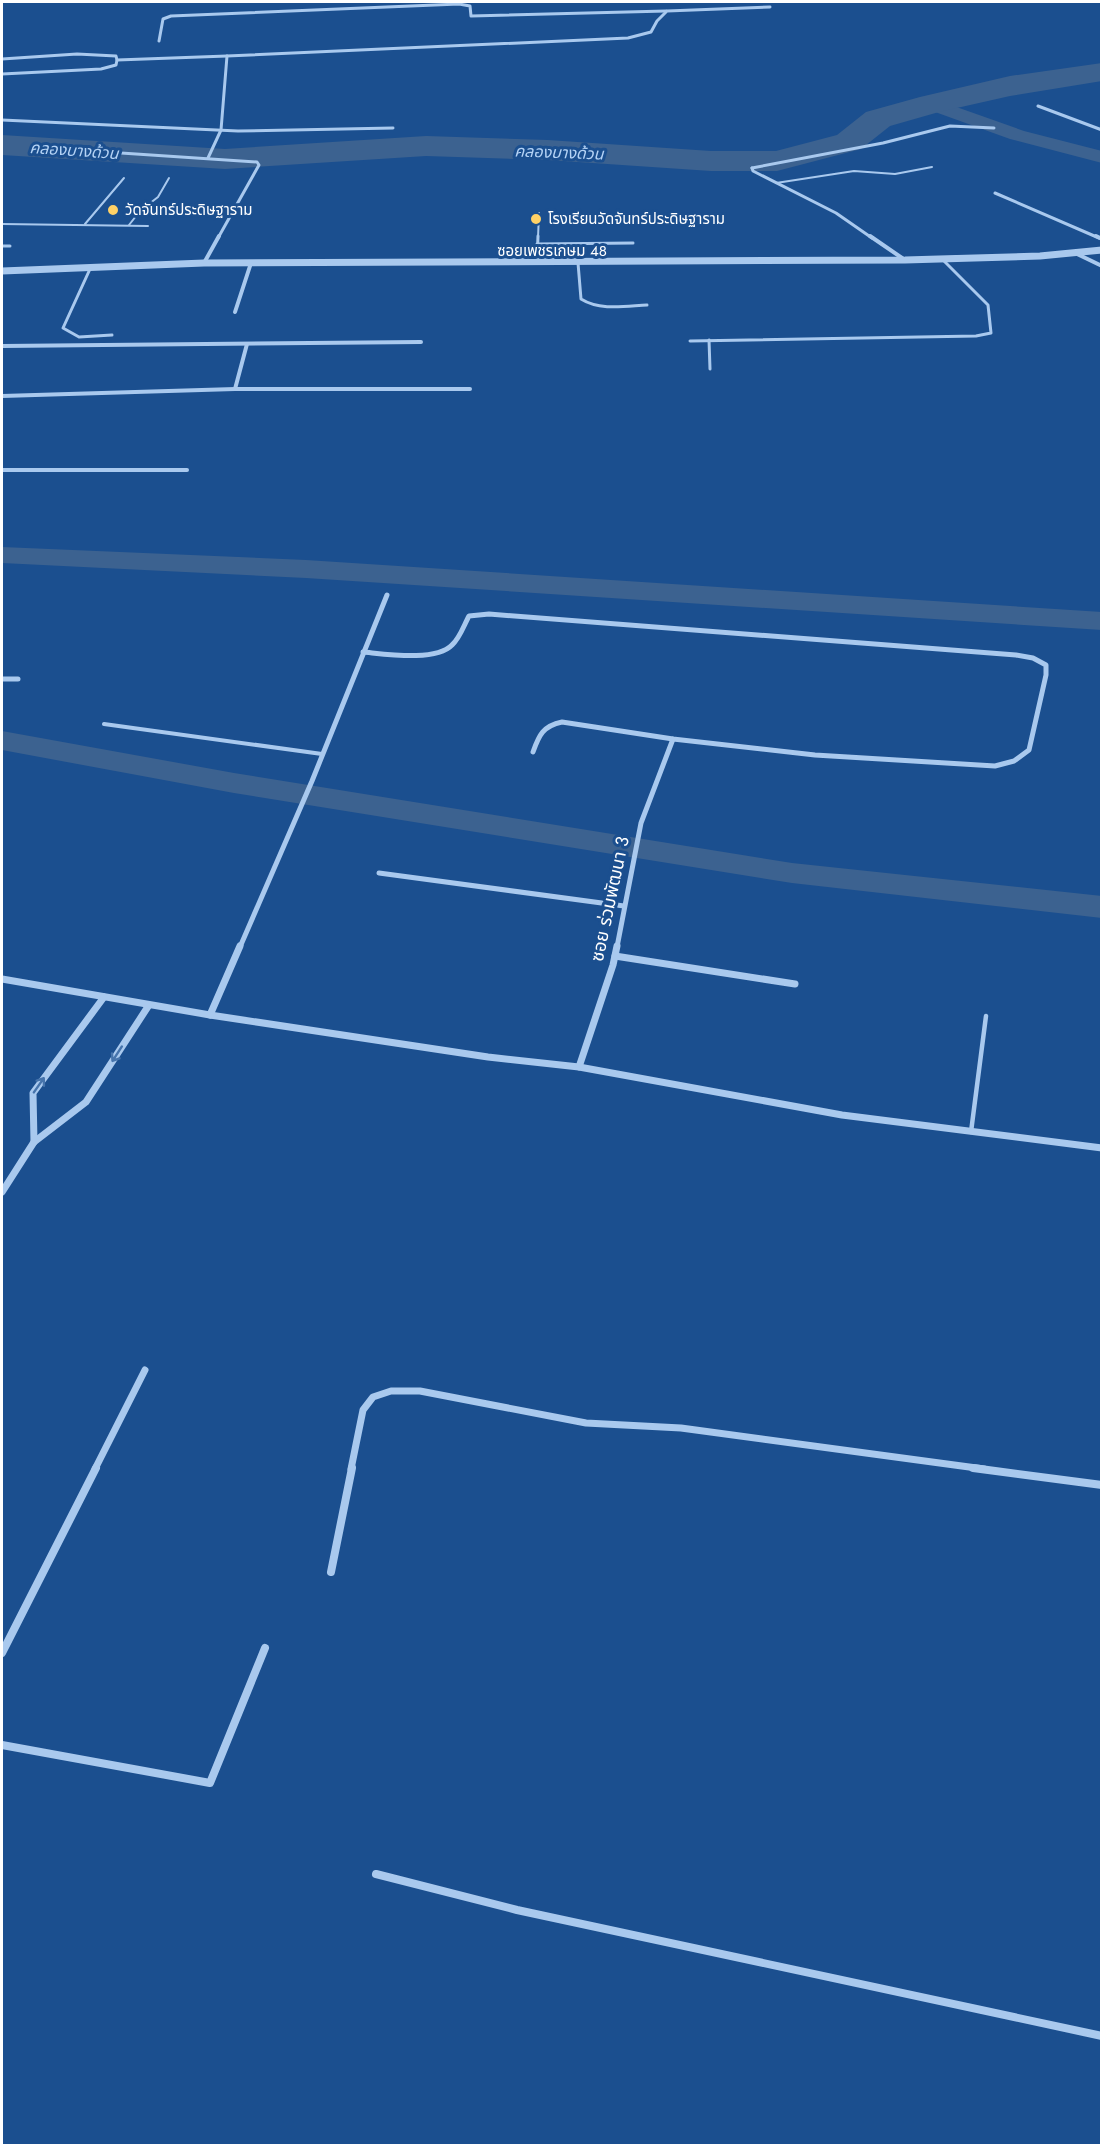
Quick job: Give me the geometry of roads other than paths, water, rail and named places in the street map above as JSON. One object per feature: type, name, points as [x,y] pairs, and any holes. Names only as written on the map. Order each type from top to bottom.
[{"type":"street","points":[[159,41],[163,19],[171,15],[459,4],[470,6],[471,16],[770,7]]},
{"type":"street","points":[[117,60],[637,37],[647,36],[652,32],[660,15],[667,11]]},
{"type":"street","points":[[2,59],[107,54],[116,56],[117,60]]},
{"type":"street","points":[[209,157],[221,130],[227,56]]},
{"type":"street","points":[[2,74],[101,69],[116,65],[117,60]]},
{"type":"street","points":[[1038,106],[1101,130]]},
{"type":"street","points":[[2,120],[221,130],[311,131],[393,128]]},
{"type":"street","points":[[905,260],[836,213],[753,171],[752,168],[874,145],[950,126],[994,128]]},
{"type":"street","points":[[91,151],[209,157],[251,161],[259,165],[204,264]]},
{"type":"street","points":[[995,193],[1101,239]]},
{"type":"street","name":"ซอยเพชรเกษม 48","points":[[2,271],[251,263],[943,260],[1101,250]]},
{"type":"street","points":[[1074,253],[1101,266]]},
{"type":"street","points":[[235,312],[251,263]]},
{"type":"street","points":[[2,346],[421,342]]},
{"type":"street","points":[[235,389],[247,344]]},
{"type":"street","points":[[2,396],[235,389],[470,389]]},
{"type":"street","points":[[2,470],[187,470]]},
{"type":"street","points":[[210,1015],[312,781],[387,595]]},
{"type":"street","points":[[363,652],[431,655],[445,652],[453,646],[468,616],[489,614],[1016,655],[1033,658],[1046,665],[1046,675],[1029,750],[1014,761],[995,766],[815,755],[673,739],[562,722],[548,725],[542,730],[533,752]]},
{"type":"street","points":[[2,679],[18,679]]},
{"type":"street","name":"ซอย ร่วมพัฒนา 3","points":[[579,1066],[615,956],[637,839],[673,739]]},
{"type":"street","points":[[379,873],[624,906]]},
{"type":"street","points":[[615,956],[795,984]]},
{"type":"street","points":[[2,979],[210,1015],[488,1057],[579,1066],[842,1115],[1101,1149]]},
{"type":"street","points":[[34,1142],[33,1093],[104,997]]},
{"type":"street","points":[[2,1192],[34,1142],[86,1102],[149,1005]]},
{"type":"street","points":[[2,1653],[145,1370]]},
{"type":"street","points":[[331,1572],[363,1410],[373,1396],[391,1391],[420,1391],[586,1423],[681,1428],[1101,1485]]},
{"type":"street","points":[[2,1744],[210,1783],[265,1648]]},
{"type":"street","points":[[376,1874],[517,1910],[1101,2036]]},
{"type":"lane","points":[[776,183],[854,171],[895,174],[932,167]]},
{"type":"lane","points":[[84,225],[124,178]]},
{"type":"lane","points":[[129,225],[140,211],[158,197],[169,178]]},
{"type":"lane","points":[[537,263],[539,213]]},
{"type":"lane","points":[[2,224],[148,225]]},
{"type":"lane","points":[[537,244],[633,243]]},
{"type":"lane","points":[[2,246],[10,246]]},
{"type":"lane","points":[[690,341],[976,336],[991,333],[988,305],[943,260]]},
{"type":"lane","points":[[578,263],[581,299],[584,303],[647,305]]},
{"type":"lane","points":[[90,269],[63,328],[68,334],[77,337],[112,335]]},
{"type":"lane","points":[[709,340],[710,369]]},
{"type":"lane","points":[[104,724],[322,754]]},
{"type":"lane","points":[[971,1132],[986,1016]]},
{"type":"waterway","name":"คลองบางด้วน","points":[[2,145],[225,159],[426,146],[548,150],[711,161],[777,161],[849,142],[878,119],[931,104],[1010,86],[1102,72]]},
{"type":"waterway","points":[[931,104],[1017,135],[1102,157]]},
{"type":"waterway","points":[[2,555],[306,569],[1102,621]]},
{"type":"waterway","points":[[2,741],[234,783],[792,873],[1102,907]]},
{"type":"place","name":"วัดจันทร์ประดิษฐาราม","points":[[113,210]]},
{"type":"place","name":"โรงเรียนวัดจันทร์ประดิษฐาราม","points":[[536,219]]}]
